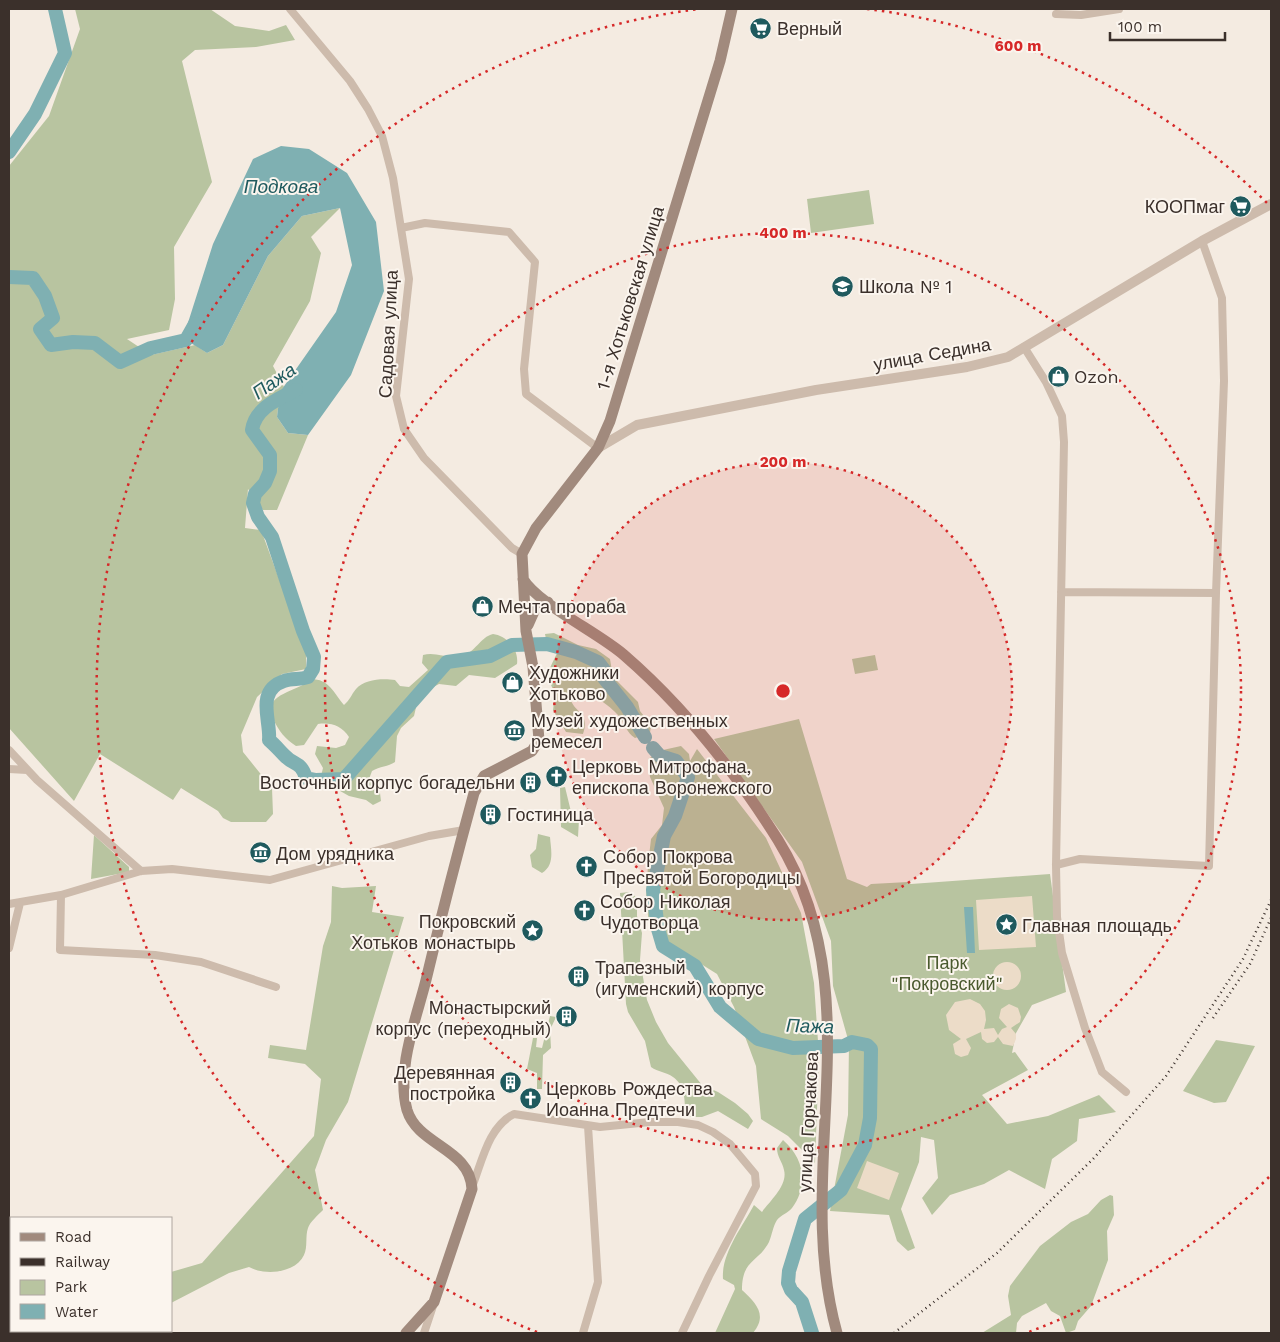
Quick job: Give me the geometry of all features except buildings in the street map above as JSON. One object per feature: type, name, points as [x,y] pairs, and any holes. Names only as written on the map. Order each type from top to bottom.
[{"type":"main road","name":"1-я Хотьковская улица","points":[[464,830],[474,793],[484,776],[532,751],[538,744],[539,735],[532,663],[526,631],[522,554],[536,528],[598,448],[610,421],[720,61],[732,9]]},
{"type":"main road","name":"улица Горчакова","points":[[522,578],[530,588],[548,602],[606,640],[664,693],[705,740],[742,788],[778,841],[802,889],[818,940],[824,969],[829,1032],[821,1219],[825,1276],[835,1329]]},
{"type":"main road","points":[[526,631],[536,607],[548,602]]},
{"type":"main road","points":[[406,1333],[434,1302],[472,1189],[469,1174],[458,1158],[416,1128],[408,1110],[404,1089],[406,1061],[464,830]]},
{"type":"street","name":"Садовая улица","points":[[290,9],[350,81],[382,136],[393,178],[409,279],[397,387],[404,429],[424,458],[512,548],[522,554]]},
{"type":"street","points":[[1056,14],[1081,15],[1119,9]]},
{"type":"street","name":"улица Седина","points":[[598,448],[637,424],[816,390],[967,367],[1008,356],[1202,241],[1271,204]]},
{"type":"street","points":[[401,228],[424,223],[509,232],[535,262],[524,368],[526,394],[598,448]]},
{"type":"street","points":[[1056,865],[1080,859],[1209,866],[1224,381],[1222,298],[1202,241]]},
{"type":"street","points":[[1024,348],[1046,382],[1062,416],[1064,442],[1056,865],[1057,918],[1064,963],[1085,1028],[1102,1072],[1126,1092]]},
{"type":"street","points":[[1061,592],[1216,593]]},
{"type":"street","points":[[9,750],[27,770],[141,871]]},
{"type":"street","points":[[9,769],[27,770]]},
{"type":"street","points":[[9,904],[61,895],[141,871],[172,869],[270,880],[428,836],[464,830]]},
{"type":"street","points":[[61,895],[60,950],[155,956],[201,962],[276,987]]},
{"type":"street","points":[[9,948],[20,903]]},
{"type":"street","points":[[472,1189],[491,1138],[504,1119],[514,1114],[526,1114],[588,1126],[678,1122],[698,1125],[724,1138],[755,1174],[756,1186],[709,1276],[682,1333]]},
{"type":"street","points":[[583,1333],[598,1282],[588,1126]]},
{"type":"street","points":[[424,1333],[434,1302]]},
{"type":"green space","points":[[75,9],[210,9],[235,26],[269,31],[286,25],[295,40],[256,47],[195,50],[182,61],[212,182],[174,247],[175,299],[169,330],[127,339],[151,355],[195,345],[207,353],[223,345],[268,256],[302,216],[340,208],[311,237],[321,253],[310,301],[273,366],[284,387],[280,392],[277,417],[288,433],[308,435],[277,510],[263,510],[248,489],[245,528],[261,530],[306,652],[306,669],[282,674],[257,697],[241,735],[243,752],[272,788],[273,814],[266,822],[231,822],[223,818],[218,811],[181,788],[173,800],[100,754],[74,801],[9,728],[9,166],[49,116],[80,29]]},
{"type":"green space","points":[[869,190],[874,224],[811,233],[807,199]]},
{"type":"green space","points":[[554,633],[578,645],[596,649],[610,659],[613,677],[638,702],[640,711],[651,725],[650,733],[635,738],[628,731],[619,716],[610,708],[594,696],[576,690],[570,696],[571,702],[583,716],[585,726],[583,734],[566,732],[553,710],[555,694],[548,678],[549,670],[557,653],[546,639],[545,634]]},
{"type":"green space","points":[[493,634],[503,637],[511,644],[516,653],[517,664],[495,678],[469,675],[456,686],[439,684],[424,692],[418,699],[414,716],[401,728],[397,736],[395,762],[372,771],[369,779],[380,793],[381,801],[373,805],[366,800],[349,796],[326,783],[321,776],[323,768],[315,754],[317,746],[336,748],[345,745],[349,737],[343,730],[332,724],[318,724],[304,745],[296,746],[283,734],[273,719],[270,710],[276,698],[311,679],[327,684],[344,705],[359,686],[369,681],[379,679],[395,680],[400,686],[409,687],[428,670],[422,663],[423,655],[462,656]]},
{"type":"green space","points":[[875,655],[878,670],[855,674],[852,659]]},
{"type":"green space","name":"Парк \"Покровский\"","points":[[799,719],[847,879],[867,887],[871,884],[908,882],[911,884],[1050,874],[1066,992],[1032,1005],[1016,1033],[1012,1053],[1015,1052],[1028,1070],[982,1095],[1007,1124],[1048,1116],[1099,1095],[1116,1112],[1079,1119],[1077,1141],[1052,1159],[1045,1189],[1009,1170],[984,1184],[950,1195],[932,1215],[922,1198],[938,1178],[934,1140],[921,1137],[919,1162],[901,1209],[915,1248],[908,1251],[897,1241],[889,1215],[830,1211],[848,1115],[849,1043],[833,986],[831,941],[802,862],[714,739]]},
{"type":"green space","points":[[681,746],[689,754],[690,761],[697,749],[766,838],[801,913],[814,983],[819,1056],[815,1163],[788,1136],[761,1119],[756,1066],[734,1007],[717,974],[666,942],[665,927],[656,929],[649,924],[646,898],[651,839],[662,825],[664,808],[650,777],[648,759],[663,750]]},
{"type":"green space","points":[[565,787],[573,820],[579,819],[578,837],[561,827],[560,788]]},
{"type":"green space","points":[[538,834],[550,837],[551,862],[542,873],[532,867],[530,855],[536,849]]},
{"type":"green space","points":[[94,835],[129,867],[129,872],[91,879]]},
{"type":"green space","points":[[332,886],[342,888],[376,886],[372,912],[404,917],[348,1102],[326,1140],[315,1170],[323,1210],[309,1226],[304,1255],[294,1266],[271,1272],[249,1267],[229,1273],[172,1302],[172,1272],[202,1263],[314,1136],[321,1079],[305,1064],[268,1058],[270,1045],[306,1050],[323,946],[331,922]]},
{"type":"green space","points":[[630,892],[637,898],[637,916],[642,933],[640,960],[647,1000],[656,1022],[668,1043],[702,1085],[718,1092],[748,1114],[753,1121],[748,1129],[718,1111],[702,1117],[685,1117],[684,1095],[680,1085],[670,1075],[651,1067],[645,1041],[628,1012],[626,1004],[620,893]]},
{"type":"green space","points":[[550,1016],[556,1017],[550,1030],[551,1048],[543,1055],[542,1089],[537,1089],[537,1073],[527,1069],[533,1038],[537,1038],[536,1047],[542,1048]]},
{"type":"green space","points":[[1216,1040],[1255,1046],[1226,1102],[1214,1103],[1183,1091]]},
{"type":"green space","points":[[783,1140],[796,1155],[800,1163],[802,1172],[801,1190],[792,1208],[777,1220],[765,1249],[751,1262],[745,1272],[742,1290],[756,1305],[760,1321],[753,1333],[715,1333],[735,1289],[734,1285],[723,1279],[725,1260],[733,1241],[754,1205],[762,1212],[784,1181],[784,1170],[777,1148]]},
{"type":"green space","points":[[1110,1195],[1113,1196],[1114,1215],[1107,1231],[1108,1260],[1091,1306],[1078,1321],[1075,1330],[1066,1333],[1060,1316],[1051,1311],[1046,1303],[1022,1316],[1017,1323],[1016,1333],[982,1333],[1011,1315],[1008,1296],[1010,1286],[1040,1246],[1071,1222],[1088,1214],[1101,1200]]},
{"type":"shaded area","name":"Главная площадь","points":[[1032,896],[1036,947],[979,950],[976,900]]},
{"type":"shaded area","points":[[1007,962],[1017,966],[1021,976],[1017,986],[1007,990],[997,986],[993,976],[997,966]]},
{"type":"shaded area","points":[[970,999],[980,1004],[985,1011],[984,1029],[994,1028],[998,1035],[1002,1029],[1007,1027],[999,1018],[1001,1009],[1009,1004],[1018,1008],[1021,1017],[1020,1022],[1011,1028],[1016,1034],[1013,1046],[1003,1044],[998,1037],[994,1042],[987,1043],[982,1039],[981,1032],[966,1039],[971,1048],[968,1055],[961,1057],[955,1054],[953,1044],[961,1039],[949,1030],[946,1015],[955,1002]]},
{"type":"shaded area","points":[[867,1161],[899,1173],[889,1200],[857,1188]]},
{"type":"water","name":"Подкова","points":[[281,146],[309,149],[347,173],[376,222],[384,291],[351,375],[308,435],[288,433],[277,417],[280,392],[336,312],[352,265],[340,208],[302,216],[268,256],[223,345],[207,353],[186,340],[186,329],[213,244],[253,159]]},
{"type":"water","points":[[964,907],[973,907],[975,953],[967,953]]},
{"type":"waterway","name":"Пажа","points":[[9,152],[35,114],[65,53],[55,9]]},
{"type":"waterway","name":"Пажа","points":[[9,277],[33,278],[45,296],[53,318],[40,329],[51,345],[73,342],[95,343],[120,362],[151,348],[186,340],[195,324]]},
{"type":"waterway","name":"Пажа","points":[[296,390],[268,405],[254,422],[252,430],[270,455],[270,471],[265,483],[255,494],[253,503],[258,517],[272,537],[303,631],[314,657],[313,669],[308,677],[287,680],[275,686],[270,692],[266,707],[269,740],[302,769],[306,778],[316,780],[344,779],[447,662],[490,656],[512,645],[547,644],[576,652],[598,662],[604,670],[604,678],[627,707],[645,737]]},
{"type":"waterway","name":"Пажа","points":[[653,748],[660,756],[676,761],[688,777],[675,816],[664,836],[653,890],[658,929],[663,946],[695,966],[720,1007],[758,1039],[793,1048],[844,1046],[852,1042],[867,1045],[871,1049],[870,1118],[865,1145],[841,1190],[805,1219],[789,1271],[788,1283],[791,1290],[802,1302],[812,1333]]},
{"type":"railway","points":[[894,1333],[997,1253],[1093,1159],[1166,1076],[1243,959],[1271,900]]},
{"type":"railway","points":[[1213,1018],[1250,964],[1271,918]]},
{"type":"place","name":"Верный","points":[[761,28]]},
{"type":"place","name":"КООПмаг","points":[[1241,206]]},
{"type":"place","name":"Школа № 1","points":[[843,286]]},
{"type":"place","name":"Ozon","points":[[1058,376]]},
{"type":"place","name":"Мечта прораба","points":[[482,606]]},
{"type":"place","name":"Художники Хотьково","points":[[513,682]]},
{"type":"place","name":"Музей художественных ремесел","points":[[515,730]]},
{"type":"place","name":"Церковь Митрофана, епископа Воронежского","points":[[556,776]]},
{"type":"place","name":"Восточный корпус богадельни","points":[[531,782]]},
{"type":"place","name":"Гостиница","points":[[491,814]]},
{"type":"place","name":"Дом урядника","points":[[260,853]]},
{"type":"place","name":"Собор Покрова Пресвятой Богородицы","points":[[587,866]]},
{"type":"place","name":"Собор Николая Чудотворца","points":[[584,911]]},
{"type":"place","name":"Главная площадь","points":[[1006,925]]},
{"type":"place","name":"Покровский Хотьков монастырь","points":[[532,931]]},
{"type":"place","name":"Трапезный (игуменский) корпус","points":[[579,977]]},
{"type":"place","name":"Монастырский корпус (переходный)","points":[[567,1017]]},
{"type":"place","name":"Деревянная постройка","points":[[511,1082]]},
{"type":"place","name":"Церковь Рождества Иоанна Предтечи","points":[[530,1098]]}]
